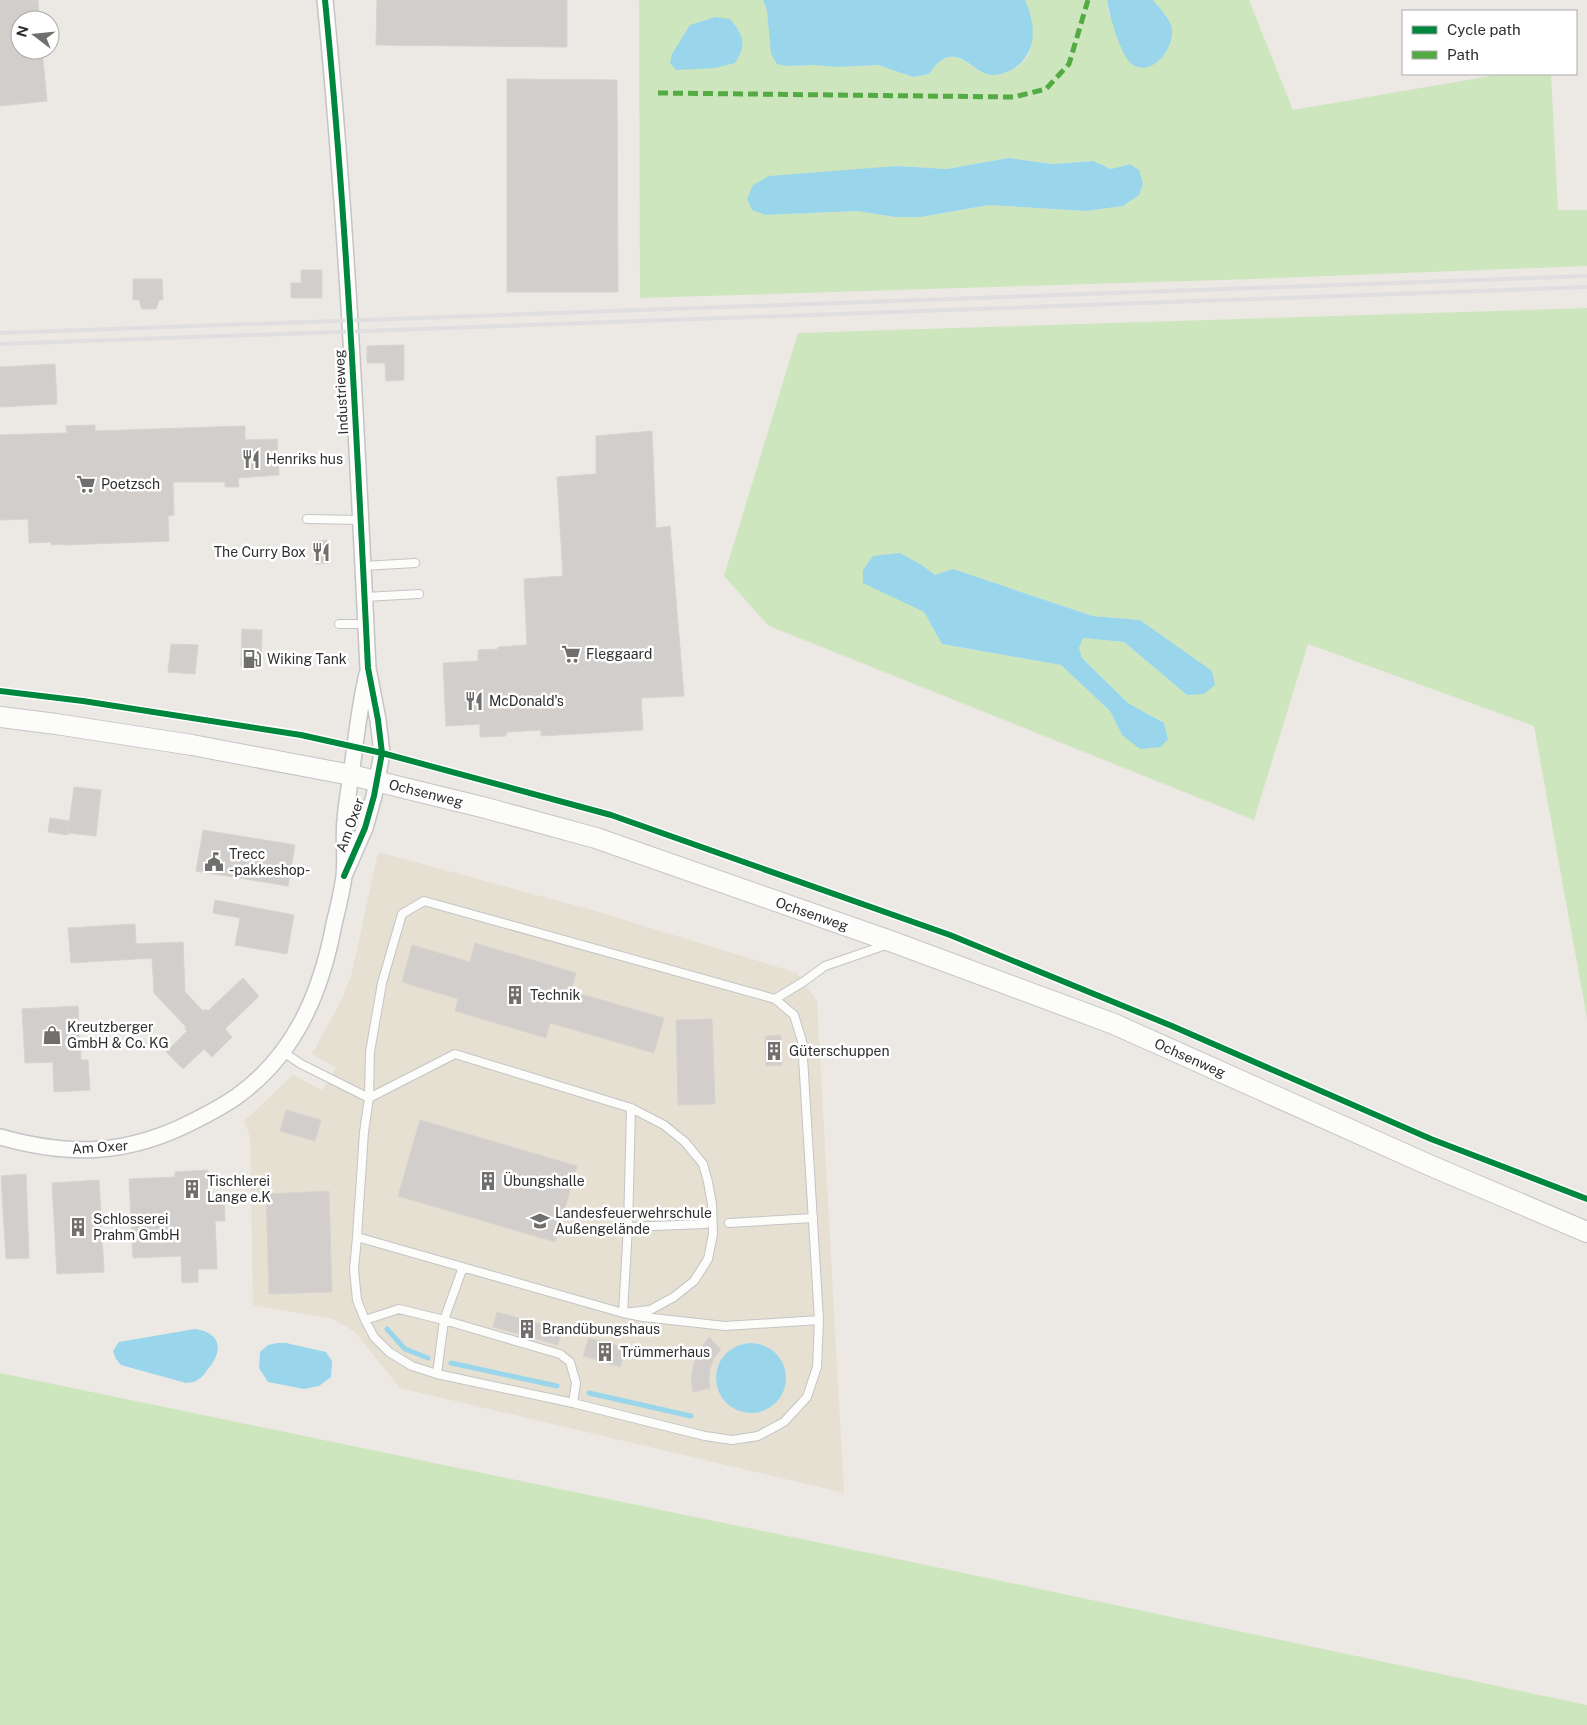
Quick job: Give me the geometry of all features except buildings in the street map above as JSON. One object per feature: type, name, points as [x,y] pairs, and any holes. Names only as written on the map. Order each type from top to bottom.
[{"type":"main road","name":"Ochsenweg","points":[[0,717],[192,745],[351,775],[545,823],[596,838],[893,942],[1114,1024],[1429,1165],[1587,1232]]},
{"type":"street","name":"Industrieweg","points":[[326,0],[348,292],[368,668],[382,753],[377,781]]},
{"type":"street","name":"Industrieweg","points":[[351,775],[359,706],[368,668]]},
{"type":"street","name":"Am Oxer","points":[[0,1137],[44,1148],[75,1150],[108,1149],[138,1144],[170,1133],[236,1097],[262,1075],[283,1052],[315,996],[328,960],[344,876],[344,821],[351,775]]},
{"type":"street","name":"Am Oxer","points":[[344,876],[365,828],[377,781]]},
{"type":"lane","points":[[307,519],[360,520]]},
{"type":"lane","points":[[363,566],[415,563]]},
{"type":"lane","points":[[364,597],[418,594]]},
{"type":"lane","points":[[339,624],[366,624]]},
{"type":"lane","points":[[424,901],[775,999],[794,1015],[802,1040],[819,1320],[817,1367],[807,1398],[784,1422],[758,1436],[732,1440],[705,1436],[574,1403],[437,1374],[412,1366],[389,1352],[374,1337],[364,1320],[357,1300],[354,1269],[364,1132],[369,1098],[370,1052],[382,984],[402,914],[424,901]]},
{"type":"lane","points":[[775,999],[804,982],[825,966],[893,942]]},
{"type":"lane","points":[[283,1052],[301,1064],[369,1098]]},
{"type":"lane","points":[[369,1098],[455,1054],[631,1108],[664,1125],[685,1142],[703,1164],[708,1182],[712,1204],[713,1234],[708,1259],[694,1281],[674,1297],[650,1310],[623,1313]]},
{"type":"lane","points":[[623,1313],[628,1228],[631,1108]]},
{"type":"lane","points":[[729,1223],[813,1218]]},
{"type":"lane","points":[[628,1228],[705,1224]]},
{"type":"lane","points":[[357,1236],[643,1318],[725,1326],[819,1320]]},
{"type":"lane","points":[[437,1374],[444,1320],[463,1267]]},
{"type":"lane","points":[[364,1320],[399,1309],[444,1320],[560,1354],[570,1362],[576,1383],[574,1403]]},
{"type":"shaded area","name":"Landesfeuerwehrschule Außengelände","points":[[378,852],[592,910],[797,973],[817,1001],[844,1493],[400,1388],[355,1332],[333,1319],[253,1305],[250,1137],[244,1121],[293,1075],[322,1090],[336,1068],[312,1054],[341,1001],[352,973]]},
{"type":"green space","points":[[639,0],[763,0],[787,66],[815,65],[837,67],[878,65],[913,77],[929,74],[940,61],[949,57],[964,60],[982,72],[993,75],[1006,72],[1019,65],[1028,55],[1031,45],[1028,10],[1025,0],[1107,0],[1109,15],[1171,25],[1153,0],[1249,0],[1293,110],[1496,75],[1551,75],[1558,210],[1587,210],[1587,266],[1253,279],[640,298]],"holes":[[[1008,158],[1053,164],[1093,161],[1111,169],[1130,164],[1139,195],[1123,206],[1086,211],[989,205],[921,217],[895,217],[857,211],[765,215],[897,166],[947,169]]]},
{"type":"green space","points":[[1587,308],[1587,1018],[1534,726],[1308,644],[1254,820],[769,626],[724,576],[798,333]],"holes":[[[922,565],[935,575],[953,569],[1093,616],[1140,620],[1187,695],[1124,642],[1083,638],[1079,648],[1082,658],[1128,703],[1164,723],[1122,735],[1110,711],[1061,665],[942,644],[924,612]]]},
{"type":"green space","points":[[0,1373],[893,1558],[1587,1705],[1587,1725],[0,1725]]},
{"type":"water","points":[[763,0],[1025,0],[1033,28],[1031,46],[1027,55],[1013,69],[997,75],[982,72],[964,60],[955,57],[942,60],[929,74],[913,77],[878,65],[837,67],[815,65],[787,66],[777,64],[771,54],[767,11]]},
{"type":"water","points":[[1107,0],[1153,0],[1163,12],[1171,25],[1171,42],[1162,58],[1155,64],[1148,67],[1140,67],[1132,64],[1128,59],[1116,34]]},
{"type":"water","points":[[715,17],[730,19],[741,35],[741,51],[735,63],[715,68],[676,70],[670,63],[672,54],[690,25]]},
{"type":"water","points":[[1008,158],[1053,164],[1093,161],[1111,169],[1130,164],[1139,170],[1143,184],[1139,195],[1123,206],[1086,211],[989,205],[921,217],[895,217],[857,211],[765,215],[752,210],[747,199],[753,185],[769,176],[897,166],[947,169]]},
{"type":"water","points":[[900,553],[922,565],[935,575],[953,569],[1093,616],[1140,620],[1212,671],[1215,685],[1204,694],[1187,695],[1124,642],[1083,638],[1079,648],[1082,658],[1128,703],[1164,723],[1168,739],[1161,747],[1140,749],[1122,735],[1110,711],[1061,665],[942,644],[924,612],[863,583],[863,570],[873,556]]},
{"type":"water","points":[[195,1329],[204,1331],[215,1338],[218,1349],[213,1362],[206,1372],[193,1382],[186,1383],[121,1365],[113,1351],[119,1342]]},
{"type":"water","points":[[286,1343],[326,1352],[332,1361],[331,1377],[319,1386],[304,1389],[268,1382],[259,1368],[260,1352],[268,1345]]},
{"type":"water","points":[[751,1343],[764,1346],[776,1353],[783,1365],[786,1378],[783,1391],[776,1403],[764,1410],[751,1413],[738,1410],[726,1403],[719,1391],[716,1378],[719,1365],[726,1353],[738,1346]]},
{"type":"waterway","points":[[387,1329],[405,1349],[428,1358]]},
{"type":"waterway","points":[[451,1363],[557,1386]]},
{"type":"waterway","points":[[589,1393],[691,1416]]},
{"type":"railway","points":[[0,333],[1587,276]]},
{"type":"railway","points":[[0,344],[1587,287]]},
{"type":"marked path","points":[[658,93],[1014,97],[1046,89],[1069,64],[1088,0]]},
{"type":"cycle path","points":[[325,0],[345,250],[368,668],[382,753],[374,796],[365,828],[344,876]]},
{"type":"cycle path","points":[[0,691],[83,701],[301,735],[382,753],[611,815],[950,935],[1172,1026],[1431,1139],[1587,1199]]},
{"type":"place","name":"Henriks hus","points":[[251,459]]},
{"type":"place","name":"Poetzsch","points":[[86,484]]},
{"type":"place","name":"The Curry Box","points":[[321,552]]},
{"type":"place","name":"Fleggaard","points":[[571,654]]},
{"type":"place","name":"Wiking Tank","points":[[252,659]]},
{"type":"place","name":"McDonald's","points":[[474,701]]},
{"type":"place","name":"Trecc -pakkeshop-","points":[[214,862]]},
{"type":"place","name":"Technik","points":[[515,995]]},
{"type":"place","name":"Kreutzberger GmbH & Co. KG","points":[[52,1035]]},
{"type":"place","name":"Güterschuppen","points":[[774,1051]]},
{"type":"place","name":"Übungshalle","points":[[488,1181]]},
{"type":"place","name":"Tischlerei Lange e.K","points":[[192,1189]]},
{"type":"place","name":"Landesfeuerwehrschule Außengelände","points":[[540,1221]]},
{"type":"place","name":"Schlosserei Prahm GmbH","points":[[78,1227]]},
{"type":"place","name":"Brandübungshaus","points":[[527,1329]]},
{"type":"place","name":"Trümmerhaus","points":[[605,1352]]}]
